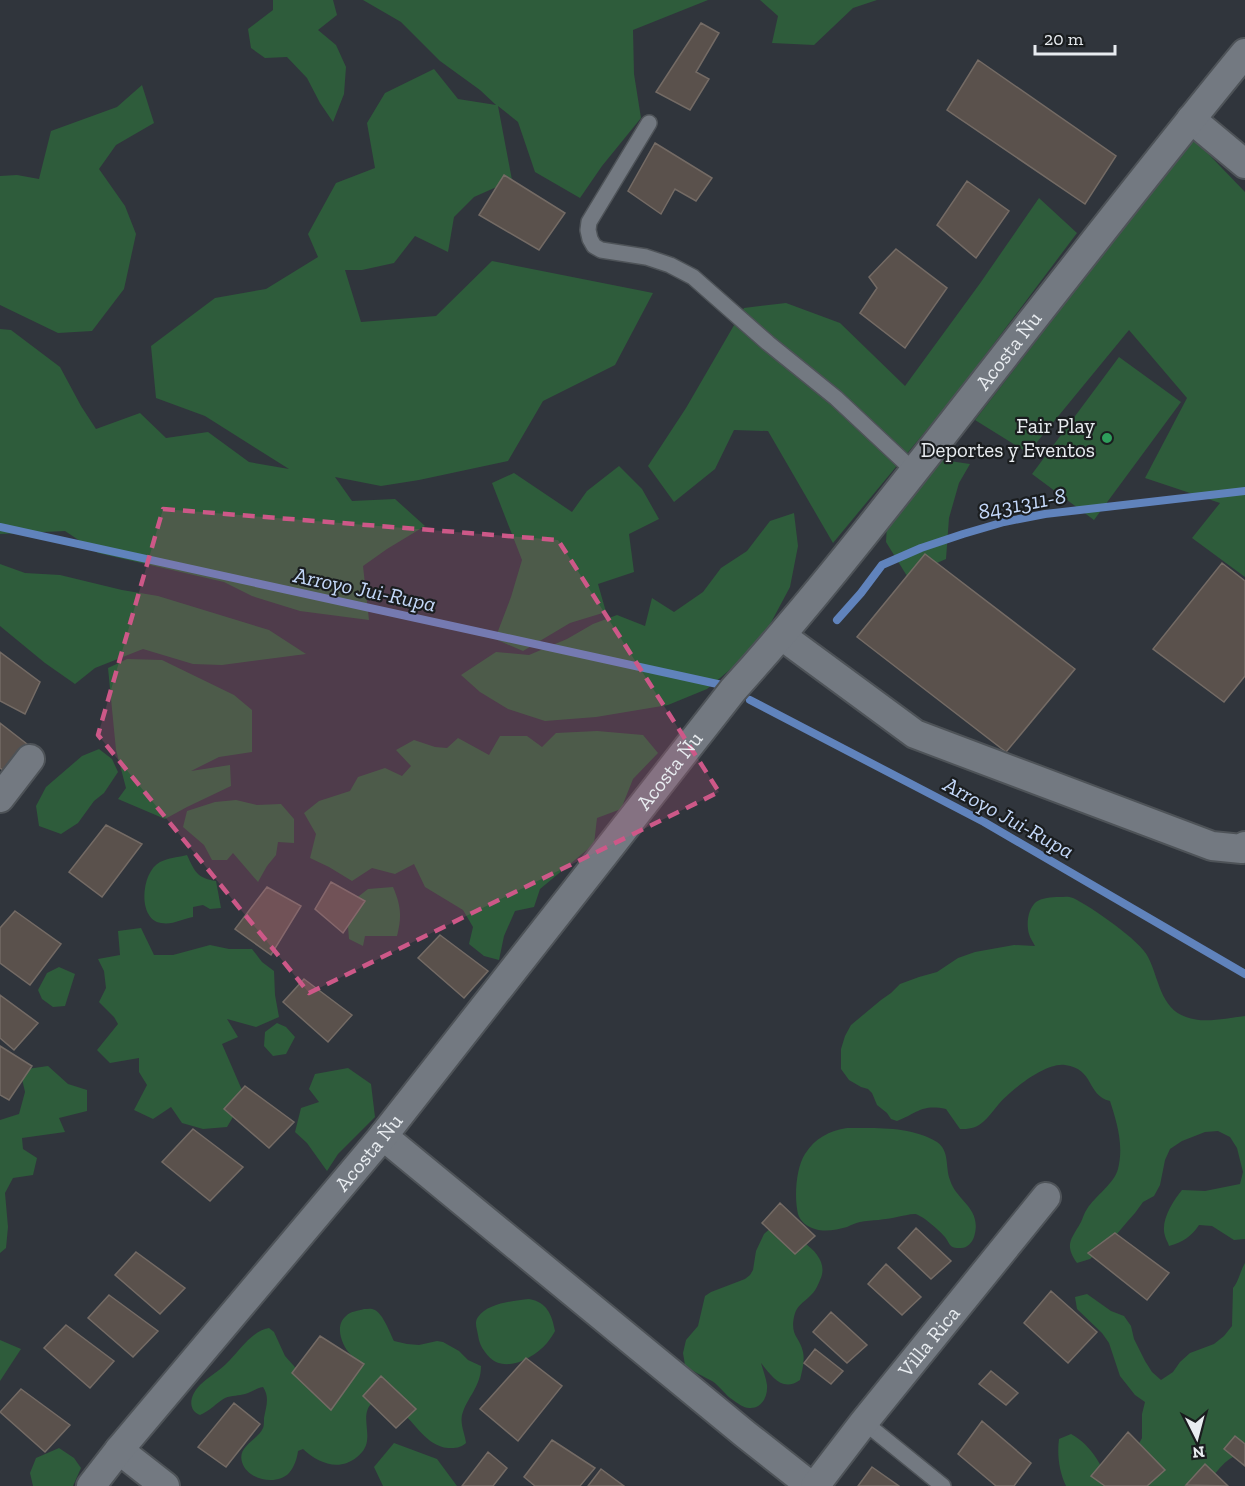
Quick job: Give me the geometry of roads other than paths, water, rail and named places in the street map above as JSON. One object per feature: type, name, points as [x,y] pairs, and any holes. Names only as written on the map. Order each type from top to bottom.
[{"type":"street","name":"Acosta Ñu","points":[[91,1486],[383,1136],[733,690],[782,636],[1245,53]]},
{"type":"street","points":[[1191,119],[1245,164]]},
{"type":"street","points":[[782,636],[915,734],[1212,846],[1242,849],[1245,846]]},
{"type":"street","points":[[0,798],[30,759]]},
{"type":"street","points":[[383,1136],[744,1434],[813,1486]]},
{"type":"street","name":"Villa Rica","points":[[813,1486],[1046,1197]]},
{"type":"street","points":[[119,1450],[165,1486]]},
{"type":"lane","points":[[649,123],[589,222],[588,230],[594,246],[601,250],[646,257],[693,277],[768,343],[836,398],[914,471]]},
{"type":"lane","points":[[864,1422],[942,1486]]},
{"type":"waterway","name":"8431311-8","points":[[837,620],[882,565],[921,548],[963,534],[1004,522],[1045,514],[1245,491]]},
{"type":"waterway","name":"Arroyo Jui-Rupa","points":[[0,527],[722,685]]},
{"type":"waterway","name":"Arroyo Jui-Rupa","points":[[750,700],[984,822],[1245,974]]},
{"type":"place","name":"Fair Play Deportes y Eventos","points":[[1107,438]]}]
